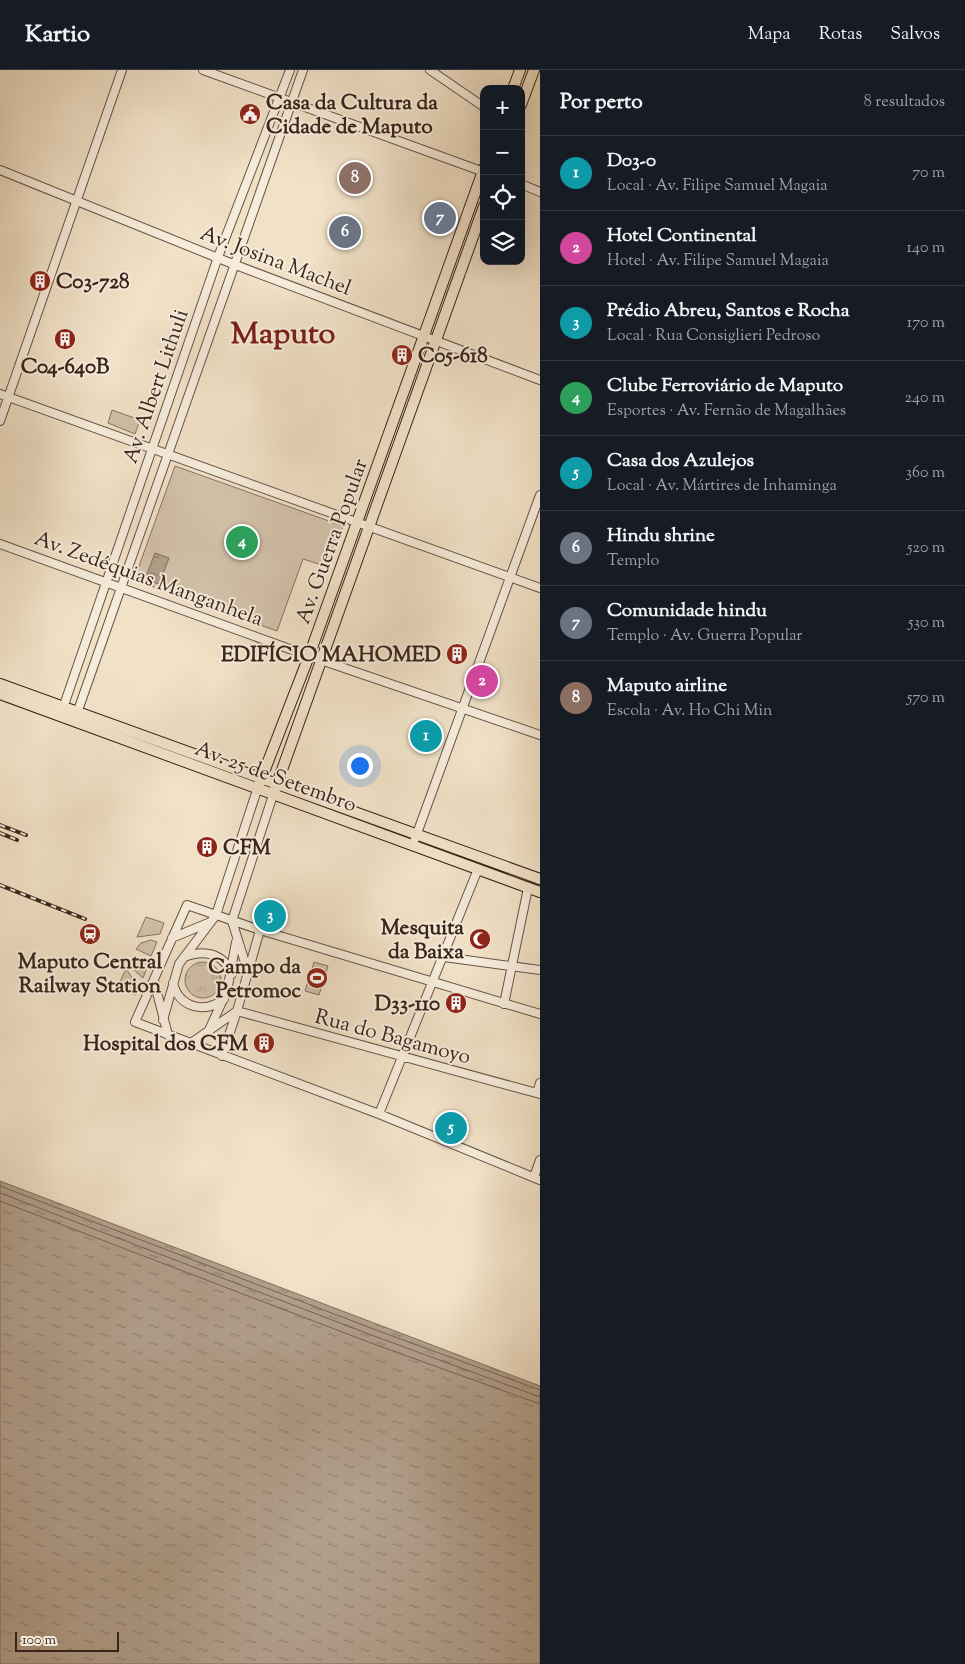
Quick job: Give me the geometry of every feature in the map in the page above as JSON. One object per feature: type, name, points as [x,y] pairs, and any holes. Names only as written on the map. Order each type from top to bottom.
[{"type":"main road","points":[[514,85],[520,70]]},
{"type":"main road","points":[[525,94],[534,70]]},
{"type":"main road","name":"Av. Guerra Popular","points":[[257,790],[310,656],[481,175]]},
{"type":"main road","name":"Av. Guerra Popular","points":[[273,795],[371,527],[480,217]]},
{"type":"main road","name":"Av. 25 de Setembro","points":[[0,684],[63,711]]},
{"type":"main road","name":"Av. 25 de Setembro","points":[[0,694],[76,715],[262,778],[540,879]]},
{"type":"main road","name":"Av. 25 de Setembro","points":[[76,715],[257,790],[540,892]]},
{"type":"street","points":[[0,421],[4,396],[78,201],[122,70]]},
{"type":"street","points":[[203,70],[278,99],[480,169]]},
{"type":"street","name":"Av. Albert Lithuli","points":[[63,711],[218,257],[290,70]]},
{"type":"street","name":"Av. Albert Lithuli","points":[[76,715],[233,264],[303,70]]},
{"type":"street","points":[[430,70],[480,104]]},
{"type":"street","name":"Av. Josina Machel","points":[[0,170],[233,264],[540,380]]},
{"type":"street","points":[[525,186],[540,192]]},
{"type":"street","points":[[4,396],[540,588]]},
{"type":"street","points":[[413,846],[462,708],[512,578],[540,495]]},
{"type":"street","name":"Av. Zedéquias Manganhela","points":[[0,544],[310,656],[540,735]]},
{"type":"street","name":"Av. Guerra Popular","points":[[163,1020],[178,964],[216,915],[257,790]]},
{"type":"street","name":"Av. Guerra Popular","points":[[232,921],[273,795]]},
{"type":"street","points":[[379,1114],[478,869]]},
{"type":"street","points":[[504,1004],[528,888]]},
{"type":"street","points":[[540,1014],[260,930],[187,905],[135,1022],[379,1114],[537,1178],[540,1160]]},
{"type":"street","points":[[232,921],[248,972]]},
{"type":"street","name":"Av. Guerra Popular","points":[[172,938],[208,924]]},
{"type":"street","points":[[222,1056],[260,930]]},
{"type":"street","points":[[208,1032],[225,998],[232,974],[237,936]]},
{"type":"street","points":[[184,957],[193,953],[212,954],[221,958],[232,974]]},
{"type":"street","points":[[444,957],[540,970]]},
{"type":"street","points":[[154,979],[168,1035]]},
{"type":"street","points":[[173,981],[175,991],[180,998],[197,1008],[208,1008],[225,998]]},
{"type":"street","points":[[190,1043],[237,1011]]},
{"type":"street","name":"Rua do Bagamoyo","points":[[237,1011],[538,1093]]},
{"type":"street","points":[[538,1093],[540,1083]]},
{"type":"green space","points":[[112,410],[140,420],[135,434],[108,423]]},
{"type":"green space","points":[[175,466],[343,526],[328,567],[303,559],[277,631],[134,580]]},
{"type":"green space","points":[[146,917],[164,923],[160,934],[137,937]]},
{"type":"green space","points":[[151,940],[157,942],[151,956],[136,949],[141,943]]},
{"type":"green space","points":[[133,957],[148,965],[143,978],[132,968]]},
{"type":"green space","points":[[203,962],[210,963],[216,967],[220,973],[220,987],[216,993],[210,997],[203,998],[196,997],[190,993],[186,987],[185,980],[186,973],[190,967],[196,963]]},
{"type":"green space","name":"Campo da Petromoc","points":[[314,962],[328,966],[319,995],[305,991]]},
{"type":"green space","points":[[126,969],[139,987],[136,995],[117,988]]},
{"type":"water","points":[[155,553],[169,558],[159,584],[145,579]]},
{"type":"water","points":[[0,1181],[540,1386],[540,1664],[0,1664]]},
{"type":"railway","points":[[0,825],[26,835]]},
{"type":"railway","points":[[0,833],[17,840]]},
{"type":"railway","points":[[0,885],[85,919]]},
{"type":"place","name":"Casa da Cultura da Cidade de Maputo","points":[[250,114]]},
{"type":"place","name":"Maputo airline","points":[[355,178]]},
{"type":"place","name":"Comunidade hindu","points":[[440,218]]},
{"type":"place","name":"Hindu shrine","points":[[345,232]]},
{"type":"place","name":"C03-728","points":[[40,281]]},
{"type":"place","name":"C04-640B","points":[[65,339]]},
{"type":"place","name":"C05-618","points":[[402,355]]},
{"type":"place","name":"Clube Ferroviário de Maputo","points":[[242,542]]},
{"type":"place","name":"EDIFÍCIO MAHOMED","points":[[457,654]]},
{"type":"place","name":"Hotel Continental","points":[[482,681]]},
{"type":"place","name":"D03-0","points":[[426,736]]},
{"type":"place","name":"CFM","points":[[207,847]]},
{"type":"place","name":"Prédio Abreu, Santos e Rocha","points":[[270,916]]},
{"type":"place","name":"Maputo Central Railway Station","points":[[90,934]]},
{"type":"place","name":"Mesquita da Baixa","points":[[480,939]]},
{"type":"place","name":"Campo da Petromoc","points":[[317,978]]},
{"type":"place","name":"D33-110","points":[[456,1003]]},
{"type":"place","name":"Hospital dos CFM","points":[[264,1043]]},
{"type":"place","name":"Casa dos Azulejos","points":[[451,1128]]},
{"type":"district","name":"Maputo","points":[[283,332]]}]
